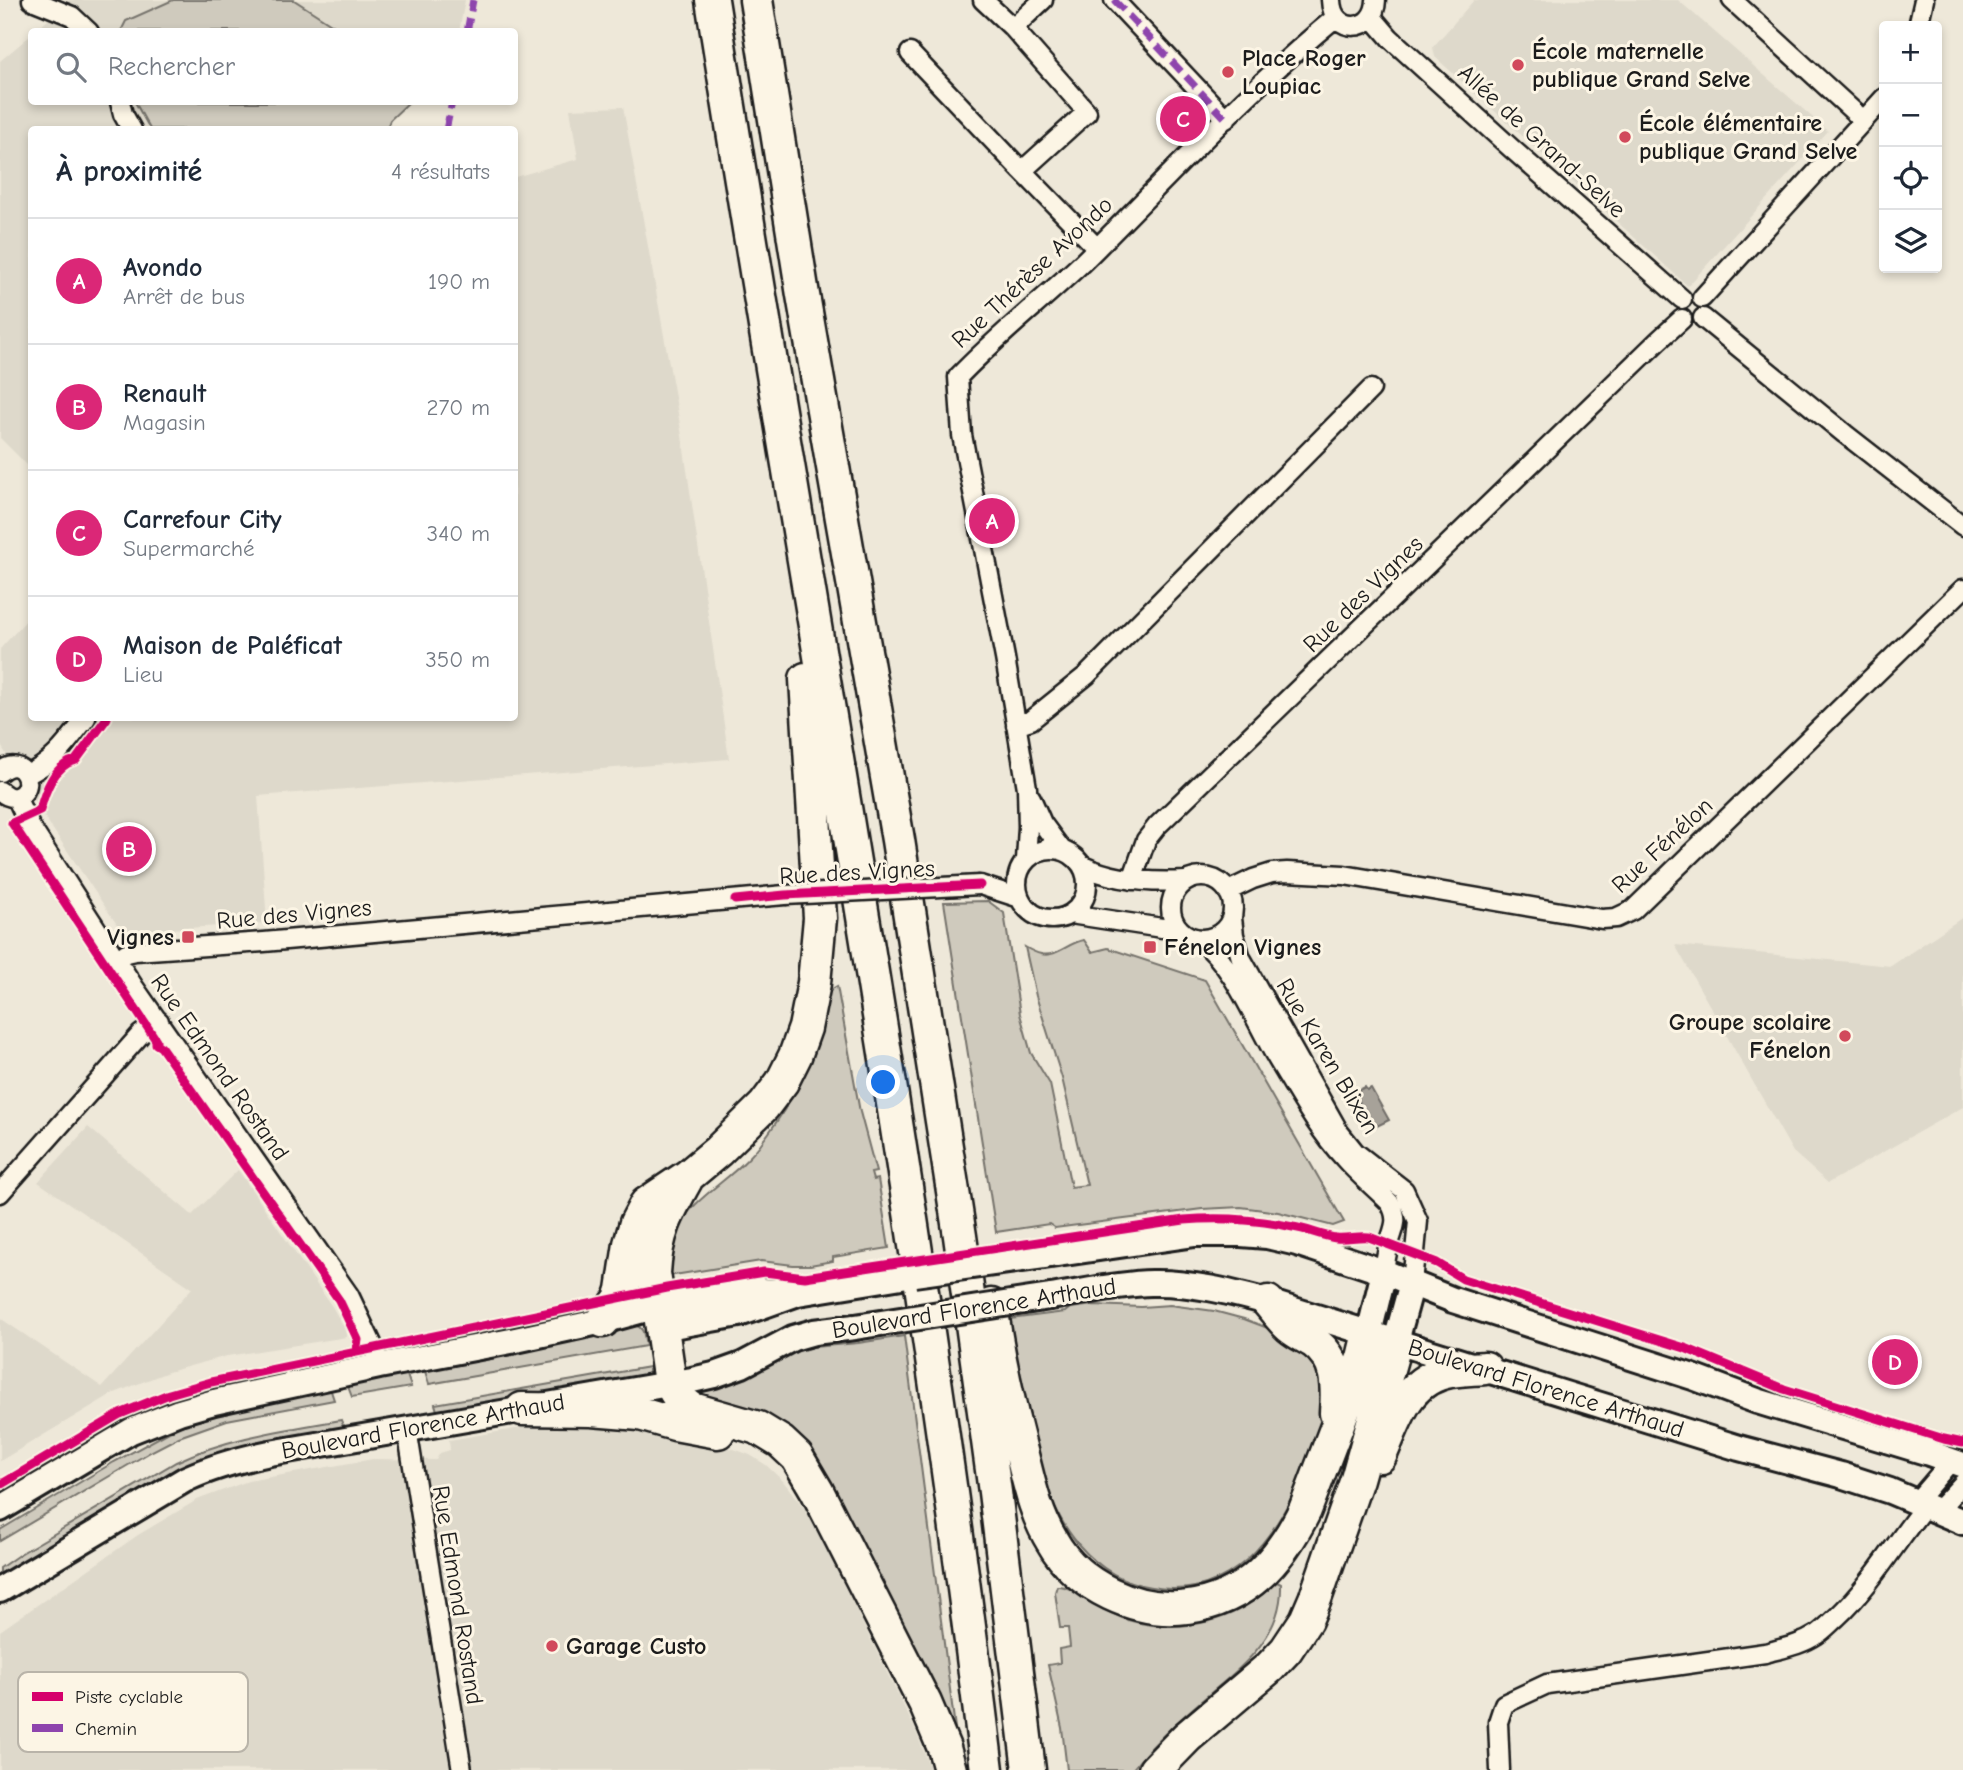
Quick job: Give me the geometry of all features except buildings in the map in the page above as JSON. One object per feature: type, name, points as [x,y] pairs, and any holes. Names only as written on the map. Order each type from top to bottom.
[{"type":"highway","points":[[712,0],[889,1076],[934,1374],[987,1770]]},
{"type":"highway","points":[[756,0],[803,295],[898,840],[960,1236],[997,1505],[1029,1770]]},
{"type":"highway","points":[[603,1321],[620,1299],[630,1244],[636,1223],[646,1204],[688,1176],[764,1106],[782,1082],[802,1038],[814,983],[820,918],[796,520]]},
{"type":"highway","points":[[898,840],[923,880],[1004,1387],[1034,1502],[1052,1541],[1076,1570],[1112,1594],[1150,1607],[1166,1609],[1202,1605],[1220,1599],[1251,1581],[1274,1562],[1294,1533],[1306,1510],[1363,1358],[1382,1337]]},
{"type":"highway","points":[[688,1176],[657,1238],[653,1273],[670,1383],[683,1402],[692,1409],[758,1427],[781,1442],[797,1457],[925,1703],[950,1770]]},
{"type":"highway","points":[[1268,1302],[1289,1327],[1315,1343],[1333,1364],[1338,1390],[1335,1432]]},
{"type":"highway","points":[[1155,1770],[1187,1737],[1270,1667],[1297,1635],[1315,1599],[1357,1479],[1382,1337]]},
{"type":"highway","points":[[1357,1479],[1380,1456],[1402,1405],[1413,1389],[1441,1373],[1485,1368]]},
{"type":"highway","points":[[522,1409],[640,1414],[675,1424],[726,1433],[770,1451],[806,1475]]},
{"type":"main road","name":"Boulevard Florence Arthaud","points":[[0,1509],[115,1439],[152,1422],[214,1402],[603,1321],[660,1317],[746,1290],[798,1293],[1195,1234],[1267,1236],[1297,1243],[1384,1272],[1453,1300],[1693,1377],[1757,1401],[1957,1463]]},
{"type":"main road","points":[[1382,1337],[1384,1272]]},
{"type":"main road","name":"Boulevard Florence Arthaud","points":[[0,1590],[133,1509],[210,1468],[270,1452],[714,1375],[750,1361],[775,1346],[802,1335],[1132,1285],[1169,1283],[1214,1289],[1268,1302],[1739,1448],[1841,1475],[1890,1491],[1963,1522]]},
{"type":"main road","points":[[1382,1337],[1412,1283]]},
{"type":"street","points":[[32,0],[72,16],[85,28]]},
{"type":"street","points":[[983,0],[1013,28],[1087,112],[1022,171]]},
{"type":"street","points":[[1013,28],[1043,0]]},
{"type":"street","points":[[1114,0],[1226,119]]},
{"type":"street","points":[[1331,0],[1335,18],[1345,25],[1364,24],[1374,9]]},
{"type":"street","points":[[1732,0],[1863,120]]},
{"type":"street","points":[[1919,21],[1923,0]]},
{"type":"street","name":"Allée de Grand-Selve","points":[[1374,9],[1390,38],[1682,299]]},
{"type":"street","name":"Rue Thérèse Avondo","points":[[1016,725],[962,435],[958,377],[986,348],[1084,261],[1226,119],[1335,18]]},
{"type":"street","points":[[910,53],[1096,247]]},
{"type":"street","points":[[1702,298],[1879,104]]},
{"type":"street","points":[[121,105],[130,126]]},
{"type":"street","points":[[1692,294],[1702,298],[1707,308],[1703,318],[1693,323],[1682,319],[1678,309],[1682,299],[1692,294]]},
{"type":"street","points":[[1703,318],[1844,434],[1963,526]]},
{"type":"street","name":"Rue des Vignes","points":[[1132,880],[1146,840],[1157,826],[1682,319]]},
{"type":"street","points":[[1083,866],[1087,880],[1086,890],[1083,899],[1070,914],[1061,918],[1041,918],[1025,907],[1017,888],[1028,827],[1027,788],[1016,725],[1031,720],[1087,675],[1371,388]]},
{"type":"street","name":"Rue Fénélon","points":[[1228,891],[1272,873],[1344,875],[1602,919],[1616,918],[1633,910],[1963,589]]},
{"type":"street","points":[[26,775],[44,766],[61,751],[84,721]]},
{"type":"street","points":[[1,769],[16,766],[22,769],[28,781],[22,793],[8,794]]},
{"type":"street","points":[[1027,788],[1042,823],[1062,850]]},
{"type":"street","name":"Rue Edmond Rostand","points":[[8,794],[117,960],[349,1295],[374,1348],[379,1366]]},
{"type":"street","points":[[1022,866],[1033,854],[1052,849],[1062,850],[1083,866],[1113,877],[1164,883],[1204,877],[1214,879],[1228,891],[1234,909],[1227,927],[1210,939],[1187,936],[1177,927],[1171,915],[1171,902],[1176,890],[1185,881]]},
{"type":"street","name":"Rue des Vignes","points":[[980,885],[1022,866]]},
{"type":"street","name":"Rue des Vignes","points":[[117,960],[135,951],[264,942],[785,895],[980,885],[1020,898]]},
{"type":"street","points":[[1070,914],[1162,928],[1177,927]]},
{"type":"street","name":"Rue Karen Blixen","points":[[1232,918],[1241,958],[1339,1132],[1355,1152],[1404,1190],[1418,1221],[1412,1283]]},
{"type":"street","name":"Rue Karen Blixen","points":[[1199,939],[1211,948],[1226,968],[1277,1058],[1342,1157],[1390,1203],[1396,1222],[1384,1272]]},
{"type":"street","points":[[0,1193],[141,1034],[159,1021]]},
{"type":"street","name":"Rue Edmond Rostand","points":[[407,1429],[461,1770]]},
{"type":"street","points":[[1500,1770],[1499,1721],[1504,1704],[1547,1684],[1765,1653],[1794,1646],[1818,1634],[1852,1602],[1887,1560],[1901,1537],[1957,1463]]},
{"type":"street","points":[[1926,1506],[1963,1483]]},
{"type":"shaded area","points":[[69,0],[173,0],[126,21],[122,28],[39,28]]},
{"type":"shaded area","points":[[173,0],[294,0],[337,28],[122,28],[126,21]]},
{"type":"shaded area","points":[[294,0],[465,0],[460,28],[337,28]]},
{"type":"shaded area","points":[[1474,0],[1678,0],[1828,131],[1688,286],[1435,57],[1433,47]]},
{"type":"shaded area","points":[[28,38],[28,105],[137,105],[148,126],[28,126],[28,466],[0,438],[0,61]]},
{"type":"shaded area","points":[[137,105],[406,105],[390,120],[388,126],[148,126]]},
{"type":"shaded area","points":[[623,107],[682,436],[729,759],[258,796],[267,923],[122,932],[48,822],[0,744],[0,649],[28,618],[28,721],[518,721],[518,176],[578,159],[570,109]]},
{"type":"shaded area","points":[[988,901],[1004,913],[1020,1014],[1031,1053],[1050,1084],[1071,1187],[1087,1185],[1062,1078],[1036,996],[1025,947],[1047,955],[1084,940],[1092,952],[1108,948],[1205,980],[1344,1222],[1333,1226],[1278,1212],[1241,1207],[1202,1209],[1055,1228],[1049,1224],[996,1232],[944,902]]},
{"type":"shaded area","name":"Groupe scolaire Fénelon","points":[[1963,917],[1963,1107],[1828,1183],[1793,1152],[1675,945],[1891,966]]},
{"type":"shaded area","points":[[837,986],[860,1112],[876,1172],[871,1173],[873,1180],[878,1179],[889,1248],[833,1257],[833,1261],[810,1265],[761,1261],[668,1276],[672,1239],[682,1221],[702,1198],[749,1158],[788,1104],[809,1059],[826,997]]},
{"type":"shaded area","points":[[1365,1087],[1367,1090],[1371,1088],[1389,1120],[1373,1128],[1356,1097],[1359,1095],[1357,1091]]},
{"type":"shaded area","points":[[88,1127],[192,1215],[238,1170],[333,1308],[347,1337],[227,1356],[168,1372],[112,1394],[0,1461],[0,1318],[102,1387],[192,1288],[38,1182]]},
{"type":"shaded area","points":[[1094,1305],[1170,1305],[1214,1311],[1273,1330],[1314,1355],[1325,1392],[1326,1406],[1289,1502],[1274,1528],[1256,1550],[1235,1569],[1211,1582],[1183,1589],[1151,1587],[1121,1578],[1094,1560],[1079,1545],[1050,1498],[1022,1409],[1010,1319],[1065,1312],[1070,1308]]},
{"type":"shaded area","points":[[635,1325],[642,1331],[646,1346],[429,1384],[424,1368]]},
{"type":"shaded area","points":[[904,1336],[958,1751],[821,1472],[697,1396],[693,1388],[802,1348]]},
{"type":"shaded area","points":[[649,1367],[649,1377],[438,1414],[435,1404]]},
{"type":"shaded area","points":[[406,1372],[411,1387],[352,1397],[347,1384]]},
{"type":"shaded area","points":[[330,1388],[334,1400],[227,1420],[179,1437],[0,1541],[0,1530],[180,1426],[227,1410]]},
{"type":"shaded area","points":[[585,1419],[734,1449],[766,1465],[783,1481],[808,1513],[914,1727],[931,1770],[0,1770],[0,1631],[138,1535],[197,1500],[248,1481],[373,1459],[436,1460],[440,1453],[450,1450],[449,1440]]},
{"type":"shaded area","points":[[341,1420],[345,1430],[274,1442],[0,1578],[0,1568],[20,1554],[176,1462],[237,1440]]},
{"type":"shaded area","points":[[1277,1582],[1281,1584],[1279,1605],[1264,1640],[1238,1670],[1184,1716],[1132,1770],[1067,1770],[1062,1728],[1048,1665],[1060,1663],[1059,1649],[1070,1647],[1068,1628],[1060,1628],[1055,1592],[1057,1586],[1072,1590],[1124,1619],[1144,1624],[1176,1626],[1224,1617],[1252,1602]]},
{"type":"marked path","points":[[468,28],[473,0]]},
{"type":"marked path","points":[[1114,0],[1226,119]]},
{"type":"marked path","points":[[447,126],[451,105]]},
{"type":"cycle path","points":[[105,721],[76,760],[56,773],[40,810],[12,823],[156,1040],[156,1044],[161,1047],[339,1300],[358,1340],[356,1351]]},
{"type":"cycle path","points":[[735,900],[980,885]]},
{"type":"cycle path","points":[[0,1485],[120,1414],[169,1394],[211,1382],[667,1288],[764,1272],[805,1277],[1184,1220],[1211,1219],[1266,1222],[1336,1238],[1369,1237],[1437,1263],[1463,1279],[1685,1348],[1784,1389],[1963,1443]]},
{"type":"place","name":"École maternelle publique Grand Selve","points":[[1518,65]]},
{"type":"place","name":"Place Roger Loupiac","points":[[1228,72]]},
{"type":"place","name":"Carrefour City","points":[[1183,119]]},
{"type":"place","name":"École élémentaire publique Grand Selve","points":[[1625,137]]},
{"type":"place","name":"Avondo","points":[[992,521]]},
{"type":"place","name":"Renault","points":[[129,849]]},
{"type":"place","name":"Vignes","points":[[188,937]]},
{"type":"place","name":"Fénelon Vignes","points":[[1150,947]]},
{"type":"place","name":"Groupe scolaire Fénelon","points":[[1845,1036]]},
{"type":"place","name":"Maison de Paléficat","points":[[1895,1362]]},
{"type":"place","name":"Garage Custo","points":[[552,1646]]}]
